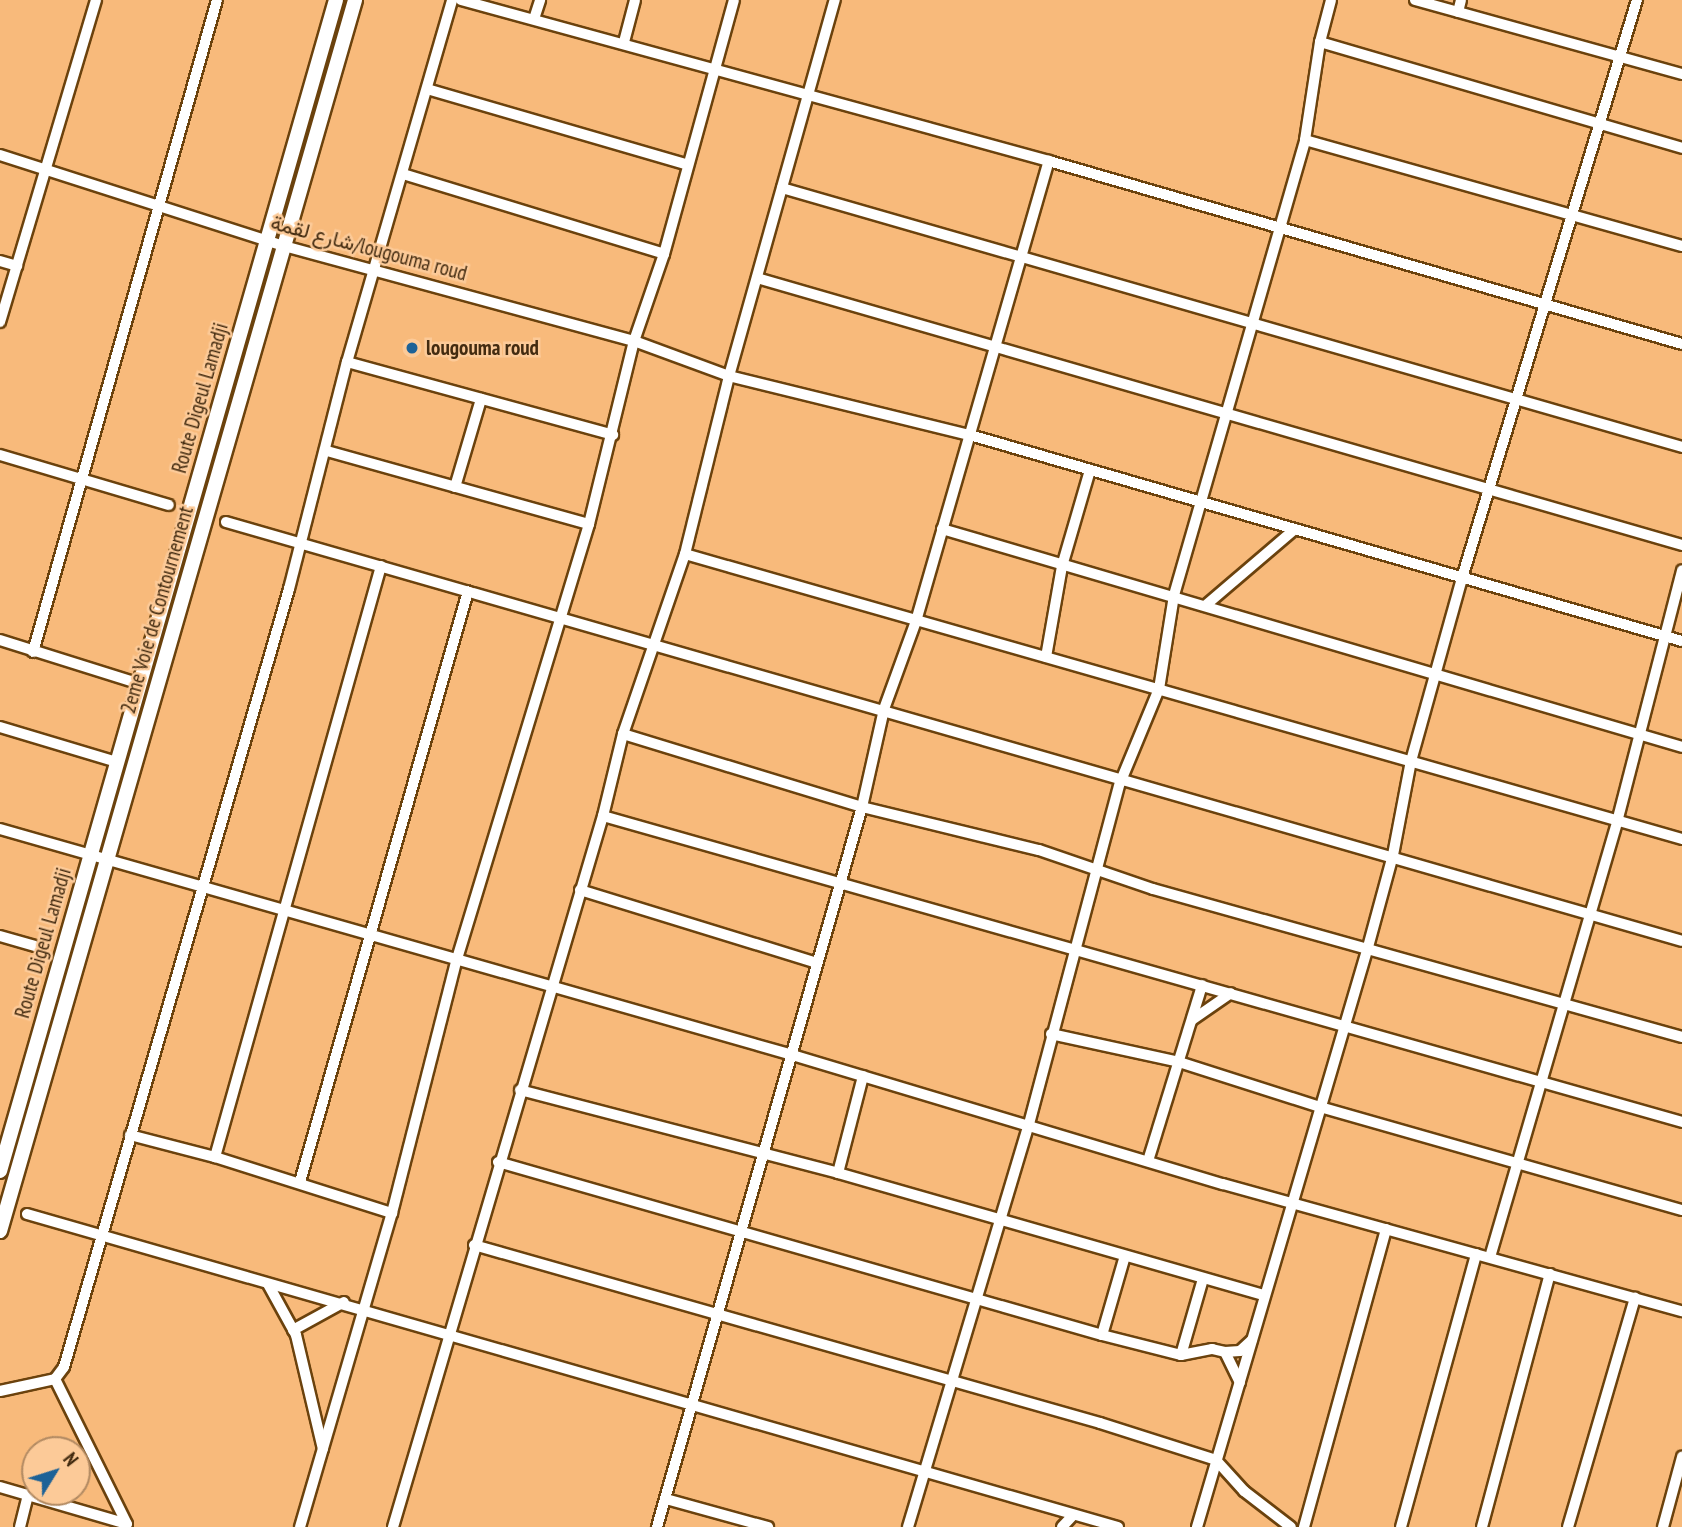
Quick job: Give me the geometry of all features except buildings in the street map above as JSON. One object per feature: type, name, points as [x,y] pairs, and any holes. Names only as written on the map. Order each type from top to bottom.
[{"type":"main road","name":"Route Digeul Lamadji","points":[[0,1171],[336,0]]},
{"type":"main road","name":"2eme Voie de Contournement","points":[[0,1231],[355,0]]},
{"type":"street","points":[[0,322],[96,0]]},
{"type":"street","points":[[33,652],[217,0]]},
{"type":"street","points":[[0,1391],[55,1379],[64,1367],[327,451],[347,362],[452,0]]},
{"type":"street","points":[[461,0],[624,42],[807,96],[1049,161],[1682,344]]},
{"type":"street","points":[[534,19],[540,0]]},
{"type":"street","points":[[624,42],[635,0]]},
{"type":"street","points":[[300,1527],[392,1213],[456,962],[589,524],[634,341],[664,254],[734,0]]},
{"type":"street","points":[[393,1527],[450,1337],[498,1162],[603,816],[623,734],[685,554],[729,376],[835,0]]},
{"type":"street","points":[[908,1527],[974,1299],[1029,1124],[1072,948],[1097,872],[1120,783],[1159,689],[1174,595],[1306,140],[1320,42],[1331,0]]},
{"type":"street","points":[[1415,0],[1682,74]]},
{"type":"street","points":[[1458,12],[1461,0]]},
{"type":"street","points":[[1197,1527],[1343,1024],[1368,947],[1393,855],[1411,761],[1462,578],[1543,303],[1637,0]]},
{"type":"street","points":[[1320,42],[1600,121],[1682,148]]},
{"type":"street","points":[[427,89],[688,165]]},
{"type":"street","points":[[1306,140],[1571,212],[1682,246]]},
{"type":"street","name":"شارع لقمة/lougouma roud","points":[[0,155],[45,167],[284,246],[634,341],[729,376],[970,435],[1682,642]]},
{"type":"street","points":[[657,1527],[694,1403],[789,1054],[862,807],[884,709],[916,621],[1049,161]]},
{"type":"street","points":[[403,174],[664,254]]},
{"type":"street","points":[[782,187],[1022,254],[1682,447]]},
{"type":"street","points":[[0,261],[17,266]]},
{"type":"street","points":[[757,278],[1682,545]]},
{"type":"street","points":[[347,362],[613,435]]},
{"type":"street","points":[[455,487],[481,399]]},
{"type":"street","points":[[327,451],[589,524]]},
{"type":"street","points":[[0,455],[169,505]]},
{"type":"street","points":[[1046,657],[1062,566],[1090,470]]},
{"type":"street","points":[[226,522],[654,647],[884,709],[1120,783],[1393,855],[1682,941]]},
{"type":"street","points":[[942,529],[1062,566],[1174,595],[1682,747]]},
{"type":"street","points":[[1206,605],[1295,529]]},
{"type":"street","points":[[685,554],[1682,839]]},
{"type":"street","points":[[215,1157],[381,566]]},
{"type":"street","points":[[1490,1257],[1543,1082],[1587,914],[1617,821],[1662,636],[1682,570]]},
{"type":"street","points":[[300,1182],[367,936],[468,591]]},
{"type":"street","points":[[0,640],[140,684]]},
{"type":"street","points":[[0,727],[117,762]]},
{"type":"street","points":[[623,734],[862,807],[1038,850],[1097,872],[1682,1037]]},
{"type":"street","points":[[603,816],[1682,1122]]},
{"type":"street","points":[[0,829],[456,962],[789,1054],[1292,1203],[1682,1311]]},
{"type":"street","points":[[580,890],[817,963]]},
{"type":"street","points":[[0,936],[35,946]]},
{"type":"street","points":[[1148,1161],[1202,985]]},
{"type":"street","points":[[1191,1020],[1231,993]]},
{"type":"street","points":[[1051,1034],[1179,1062],[1320,1107],[1518,1160],[1682,1210]]},
{"type":"street","points":[[838,1173],[863,1076]]},
{"type":"street","points":[[520,1090],[838,1173],[998,1222],[1264,1295]]},
{"type":"street","points":[[130,1135],[300,1182],[392,1213]]},
{"type":"street","points":[[498,1162],[740,1229],[974,1299],[1181,1355],[1212,1349],[1240,1352],[1253,1339]]},
{"type":"street","points":[[27,1214],[268,1284],[364,1307],[450,1337],[694,1403],[1118,1527]]},
{"type":"street","points":[[1304,1527],[1386,1229]]},
{"type":"street","points":[[474,1245],[717,1313],[950,1384],[1100,1423],[1216,1460],[1244,1491],[1291,1527]]},
{"type":"street","points":[[1401,1527],[1476,1254]]},
{"type":"street","points":[[1102,1335],[1125,1256]]},
{"type":"street","points":[[1482,1527],[1550,1274]]},
{"type":"street","points":[[1181,1355],[1203,1279]]},
{"type":"street","points":[[268,1284],[293,1330],[323,1449]]},
{"type":"street","points":[[1568,1527],[1635,1298]]},
{"type":"street","points":[[293,1330],[344,1302]]},
{"type":"street","points":[[1225,1352],[1240,1382]]},
{"type":"street","points":[[55,1379],[83,1436]]},
{"type":"street","points":[[68,1506],[127,1524],[91,1452]]},
{"type":"street","points":[[1663,1527],[1682,1457]]},
{"type":"street","points":[[0,1487],[21,1492]]},
{"type":"street","points":[[666,1499],[768,1527]]},
{"type":"street","points":[[20,1527],[25,1506]]},
{"type":"street","points":[[1062,1527],[1073,1515]]},
{"type":"place","name":"lougouma roud","points":[[412,348]]}]
